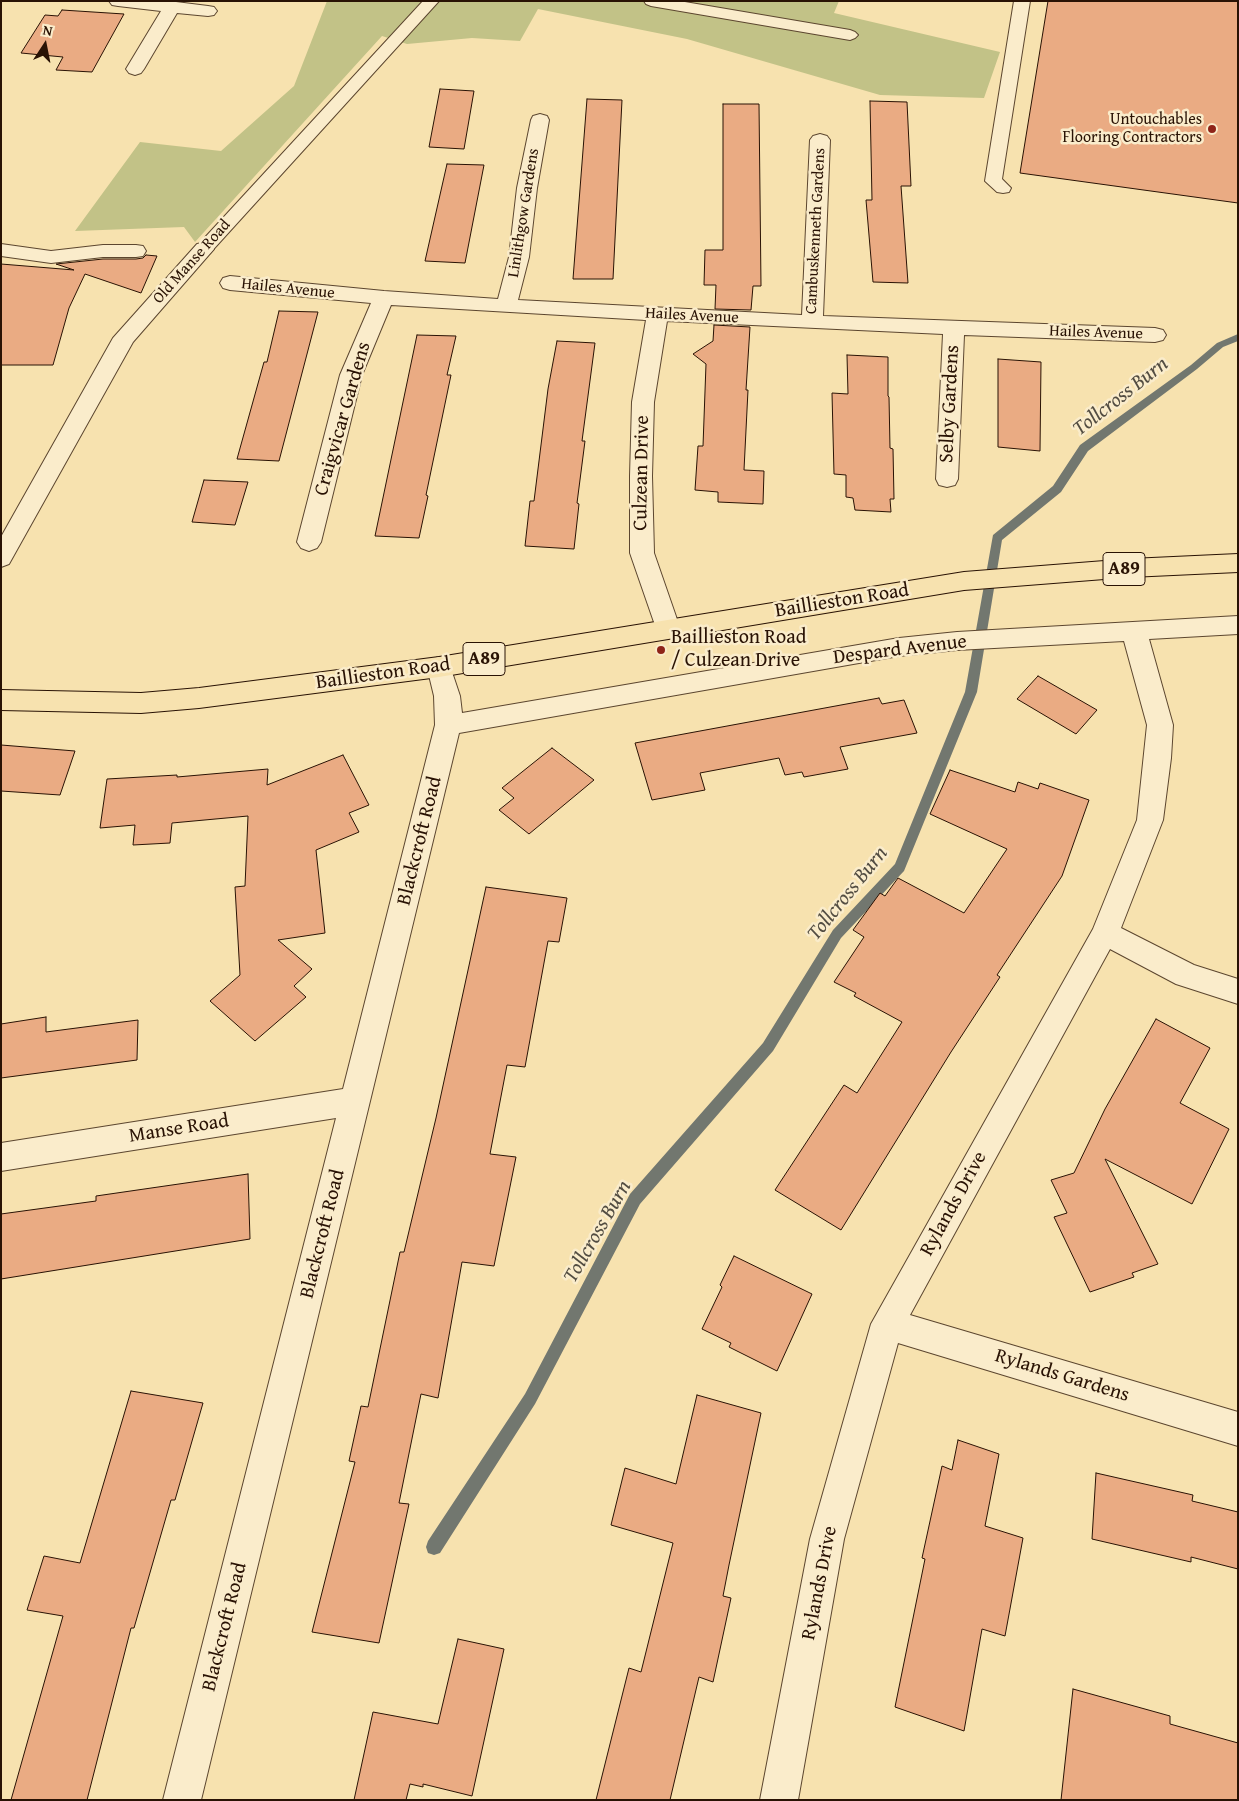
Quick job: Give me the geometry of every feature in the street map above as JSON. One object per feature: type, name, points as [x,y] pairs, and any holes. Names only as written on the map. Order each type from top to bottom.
[{"type":"main road","name":"Baillieston Road","points":[[1,700],[141,702],[199,698],[439,667],[668,628],[1010,576],[1238,563]]},
{"type":"street","points":[[118,1],[208,11]]},
{"type":"street","points":[[135,69],[172,7]]},
{"type":"street","name":"Linlithgow Gardens","points":[[506,306],[519,257],[527,188],[540,120]]},
{"type":"street","name":"Cambuskenneth Gardens","points":[[812,322],[820,140]]},
{"type":"street","name":"Old Manse Road","points":[[1,558],[124,338],[204,249]]},
{"type":"street","points":[[1,250],[51,256],[103,251],[136,251]]},
{"type":"street","name":"Hailes Avenue","points":[[230,283],[384,298],[657,315],[1155,335]]},
{"type":"street","name":"Craigvicar Gardens","points":[[309,542],[351,375],[384,298]]},
{"type":"street","name":"Culzean Drive","points":[[657,315],[643,402],[641,476],[642,553],[668,628]]},
{"type":"street","name":"Selby Gardens","points":[[947,479],[954,328]]},
{"type":"street","name":"Despard Avenue","points":[[448,725],[899,647],[957,641],[1238,625]]},
{"type":"street","name":"Rylands Drive","points":[[779,1800],[827,1540],[887,1324],[1105,933],[1150,820],[1160,725],[1134,630]]},
{"type":"street","name":"Blackcroft Road","points":[[182,1800],[448,725],[447,696],[439,667]]},
{"type":"street","points":[[1105,933],[1186,975],[1238,992]]},
{"type":"street","name":"Manse Road","points":[[1,1157],[356,1101]]},
{"type":"street","name":"Rylands Gardens","points":[[887,1324],[1238,1429]]},
{"type":"lane","name":"Old Manse Road","points":[[204,249],[432,1]]},
{"type":"lane","points":[[652,1],[850,35]]},
{"type":"lane","points":[[1003,188],[994,180],[1022,1]]},
{"type":"green space","points":[[327,1],[839,1],[834,13],[1000,52],[984,98],[880,95],[687,39],[538,9],[520,41],[472,38],[407,44],[382,36],[195,242],[184,227],[75,231],[140,142],[221,151],[294,86]]},
{"type":"building","points":[[1048,1],[1238,1],[1238,203],[1020,173]]},
{"type":"building","points":[[62,10],[124,14],[92,72],[56,70],[63,57],[21,53],[45,15],[58,16]]},
{"type":"building","points":[[440,89],[474,91],[464,149],[429,147]]},
{"type":"building","points":[[587,99],[622,100],[613,279],[573,279]]},
{"type":"building","points":[[870,101],[907,102],[911,186],[901,186],[908,283],[873,282],[866,200],[872,200]]},
{"type":"building","points":[[723,104],[759,104],[761,286],[753,286],[751,310],[715,309],[716,285],[704,285],[705,250],[723,250]]},
{"type":"building","points":[[447,164],[484,165],[465,263],[425,261]]},
{"type":"building","points":[[146,255],[157,256],[141,293],[85,274],[69,308],[53,365],[1,365],[1,264],[74,270],[56,264],[103,259],[136,259],[143,258]]},
{"type":"building","points":[[279,311],[318,312],[279,461],[237,459],[264,362],[267,362]]},
{"type":"building","points":[[714,325],[750,327],[744,470],[764,471],[763,504],[718,502],[718,492],[695,490],[698,446],[703,446],[706,364],[693,354],[713,341]]},
{"type":"building","points":[[417,335],[456,336],[447,375],[451,375],[426,495],[428,496],[419,538],[375,536]]},
{"type":"building","points":[[557,341],[595,343],[582,441],[585,441],[577,503],[579,504],[574,549],[525,546],[530,501],[534,501],[548,389]]},
{"type":"building","points":[[847,355],[888,357],[890,448],[893,449],[894,499],[890,499],[891,512],[855,510],[853,498],[846,497],[846,475],[834,474],[832,393],[848,394]]},
{"type":"building","points":[[998,359],[1041,362],[1040,451],[998,447]]},
{"type":"building","points":[[204,480],[248,482],[235,525],[192,522]]},
{"type":"building","points":[[1038,676],[1097,710],[1076,734],[1017,699]]},
{"type":"building","points":[[879,698],[882,704],[904,700],[917,733],[840,747],[848,769],[804,777],[802,772],[785,775],[779,758],[700,773],[705,790],[652,800],[635,743]]},
{"type":"building","points":[[1,745],[75,751],[60,795],[1,791]]},
{"type":"building","points":[[552,748],[594,780],[529,834],[499,810],[514,798],[502,788]]},
{"type":"building","points":[[343,755],[369,805],[349,813],[359,832],[316,850],[325,933],[278,940],[312,969],[294,986],[306,997],[255,1041],[210,1001],[240,975],[235,887],[245,886],[248,816],[172,823],[170,843],[133,845],[135,825],[100,828],[107,779],[177,775],[177,777],[268,769],[267,785]]},
{"type":"building","points":[[950,770],[1015,792],[1018,782],[1038,789],[1040,783],[1089,800],[1062,876],[997,975],[1000,977],[951,1052],[841,1230],[775,1190],[844,1085],[857,1093],[902,1022],[854,996],[856,993],[834,982],[864,937],[853,930],[880,893],[885,896],[898,878],[964,913],[1007,849],[930,814]]},
{"type":"building","points":[[486,887],[567,898],[559,942],[548,941],[525,1067],[507,1065],[490,1154],[516,1157],[494,1266],[462,1262],[438,1398],[421,1394],[399,1503],[409,1504],[379,1643],[312,1632],[355,1462],[349,1461],[361,1406],[368,1407],[400,1252],[404,1252],[436,1118]]},
{"type":"building","points":[[46,1017],[46,1032],[138,1020],[137,1060],[1,1078],[1,1024]]},
{"type":"building","points":[[1156,1019],[1210,1048],[1180,1103],[1229,1129],[1192,1204],[1105,1159],[1158,1264],[1132,1273],[1134,1277],[1090,1292],[1054,1217],[1067,1213],[1051,1180],[1074,1173],[1105,1109]]},
{"type":"building","points":[[248,1174],[250,1239],[1,1279],[1,1214],[96,1201],[96,1196]]},
{"type":"building","points":[[734,1256],[812,1294],[777,1371],[729,1347],[731,1343],[702,1329]]},
{"type":"building","points":[[131,1391],[203,1403],[175,1500],[171,1500],[134,1628],[131,1628],[87,1800],[11,1800],[63,1616],[27,1610],[44,1556],[80,1563]]},
{"type":"building","points":[[697,1395],[761,1413],[723,1596],[731,1598],[713,1682],[699,1677],[670,1800],[596,1800],[629,1668],[641,1672],[673,1543],[611,1525],[625,1468],[676,1484]]},
{"type":"building","points":[[958,1440],[999,1454],[985,1526],[1023,1538],[1005,1636],[982,1629],[964,1731],[895,1707],[925,1559],[922,1558],[942,1466],[952,1470]]},
{"type":"building","points":[[1096,1473],[1193,1495],[1192,1501],[1238,1512],[1238,1569],[1191,1557],[1191,1562],[1092,1539]]},
{"type":"building","points":[[458,1639],[504,1649],[472,1796],[423,1784],[423,1787],[410,1784],[406,1800],[354,1800],[373,1712],[438,1724]]},
{"type":"building","points":[[1073,1689],[1170,1716],[1170,1724],[1238,1743],[1238,1800],[1061,1800]]},
{"type":"waterway","name":"Tollcross Burn","points":[[434,1547],[530,1399],[635,1199],[768,1047],[837,934],[900,867],[971,692],[997,538],[1057,489],[1084,448],[1194,367],[1220,345],[1238,337]]},
{"type":"place","name":"Untouchables Flooring Contractors","points":[[1212,129]]},
{"type":"place","name":"Baillieston Road / Culzean Drive","points":[[661,650]]}]
